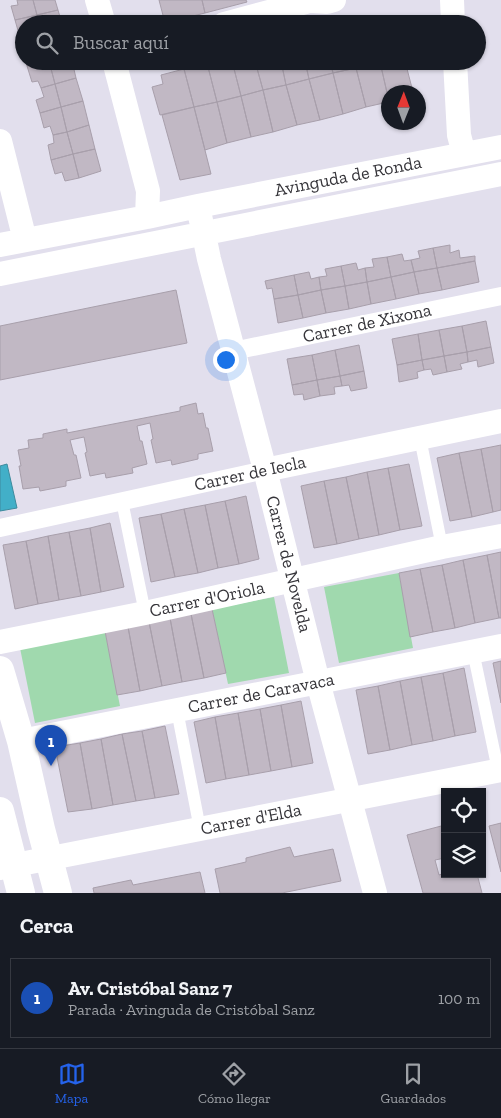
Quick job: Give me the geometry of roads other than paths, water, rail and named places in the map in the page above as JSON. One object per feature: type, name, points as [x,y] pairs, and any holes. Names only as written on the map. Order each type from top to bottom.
[{"type":"street","points":[[97,0],[101,15]]},
{"type":"street","points":[[256,15],[309,0],[327,2],[334,0]]},
{"type":"street","points":[[452,0],[453,15]]},
{"type":"street","points":[[116,70],[148,191],[148,217]]},
{"type":"street","points":[[455,70],[459,135],[464,154]]},
{"type":"street","points":[[0,141],[25,240]]},
{"type":"street","name":"Avinguda de Ronda","points":[[0,245],[464,154],[500,152]]},
{"type":"street","name":"Avinguda de Ronda","points":[[0,274],[501,174]]},
{"type":"street","points":[[198,206],[204,234]]},
{"type":"street","name":"Carrer de Novelda","points":[[204,234],[318,682],[375,893]]},
{"type":"street","name":"Carrer de Xixona","points":[[234,351],[501,296]]},
{"type":"street","name":"Carrer de Iecla","points":[[0,528],[501,421]]},
{"type":"street","name":"Carrer d'Oriola","points":[[0,642],[145,613],[442,547],[501,536]]},
{"type":"street","name":"Carrer de Caravaca","points":[[21,741],[501,646]]},
{"type":"street","points":[[0,670],[21,741],[58,893]]},
{"type":"street","name":"Carrer d'Elda","points":[[7,867],[500,770]]},
{"type":"street","points":[[0,811],[7,867],[21,893]]},
{"type":"lane","points":[[420,438],[442,547]]},
{"type":"lane","points":[[122,501],[145,613]]},
{"type":"lane","points":[[473,651],[500,770]]},
{"type":"lane","points":[[177,710],[200,829]]},
{"type":"water","points":[[7,464],[17,508],[0,511],[0,466]]},
{"type":"place","name":"Av. Cristóbal Sanz 7","points":[[51,766]]}]
